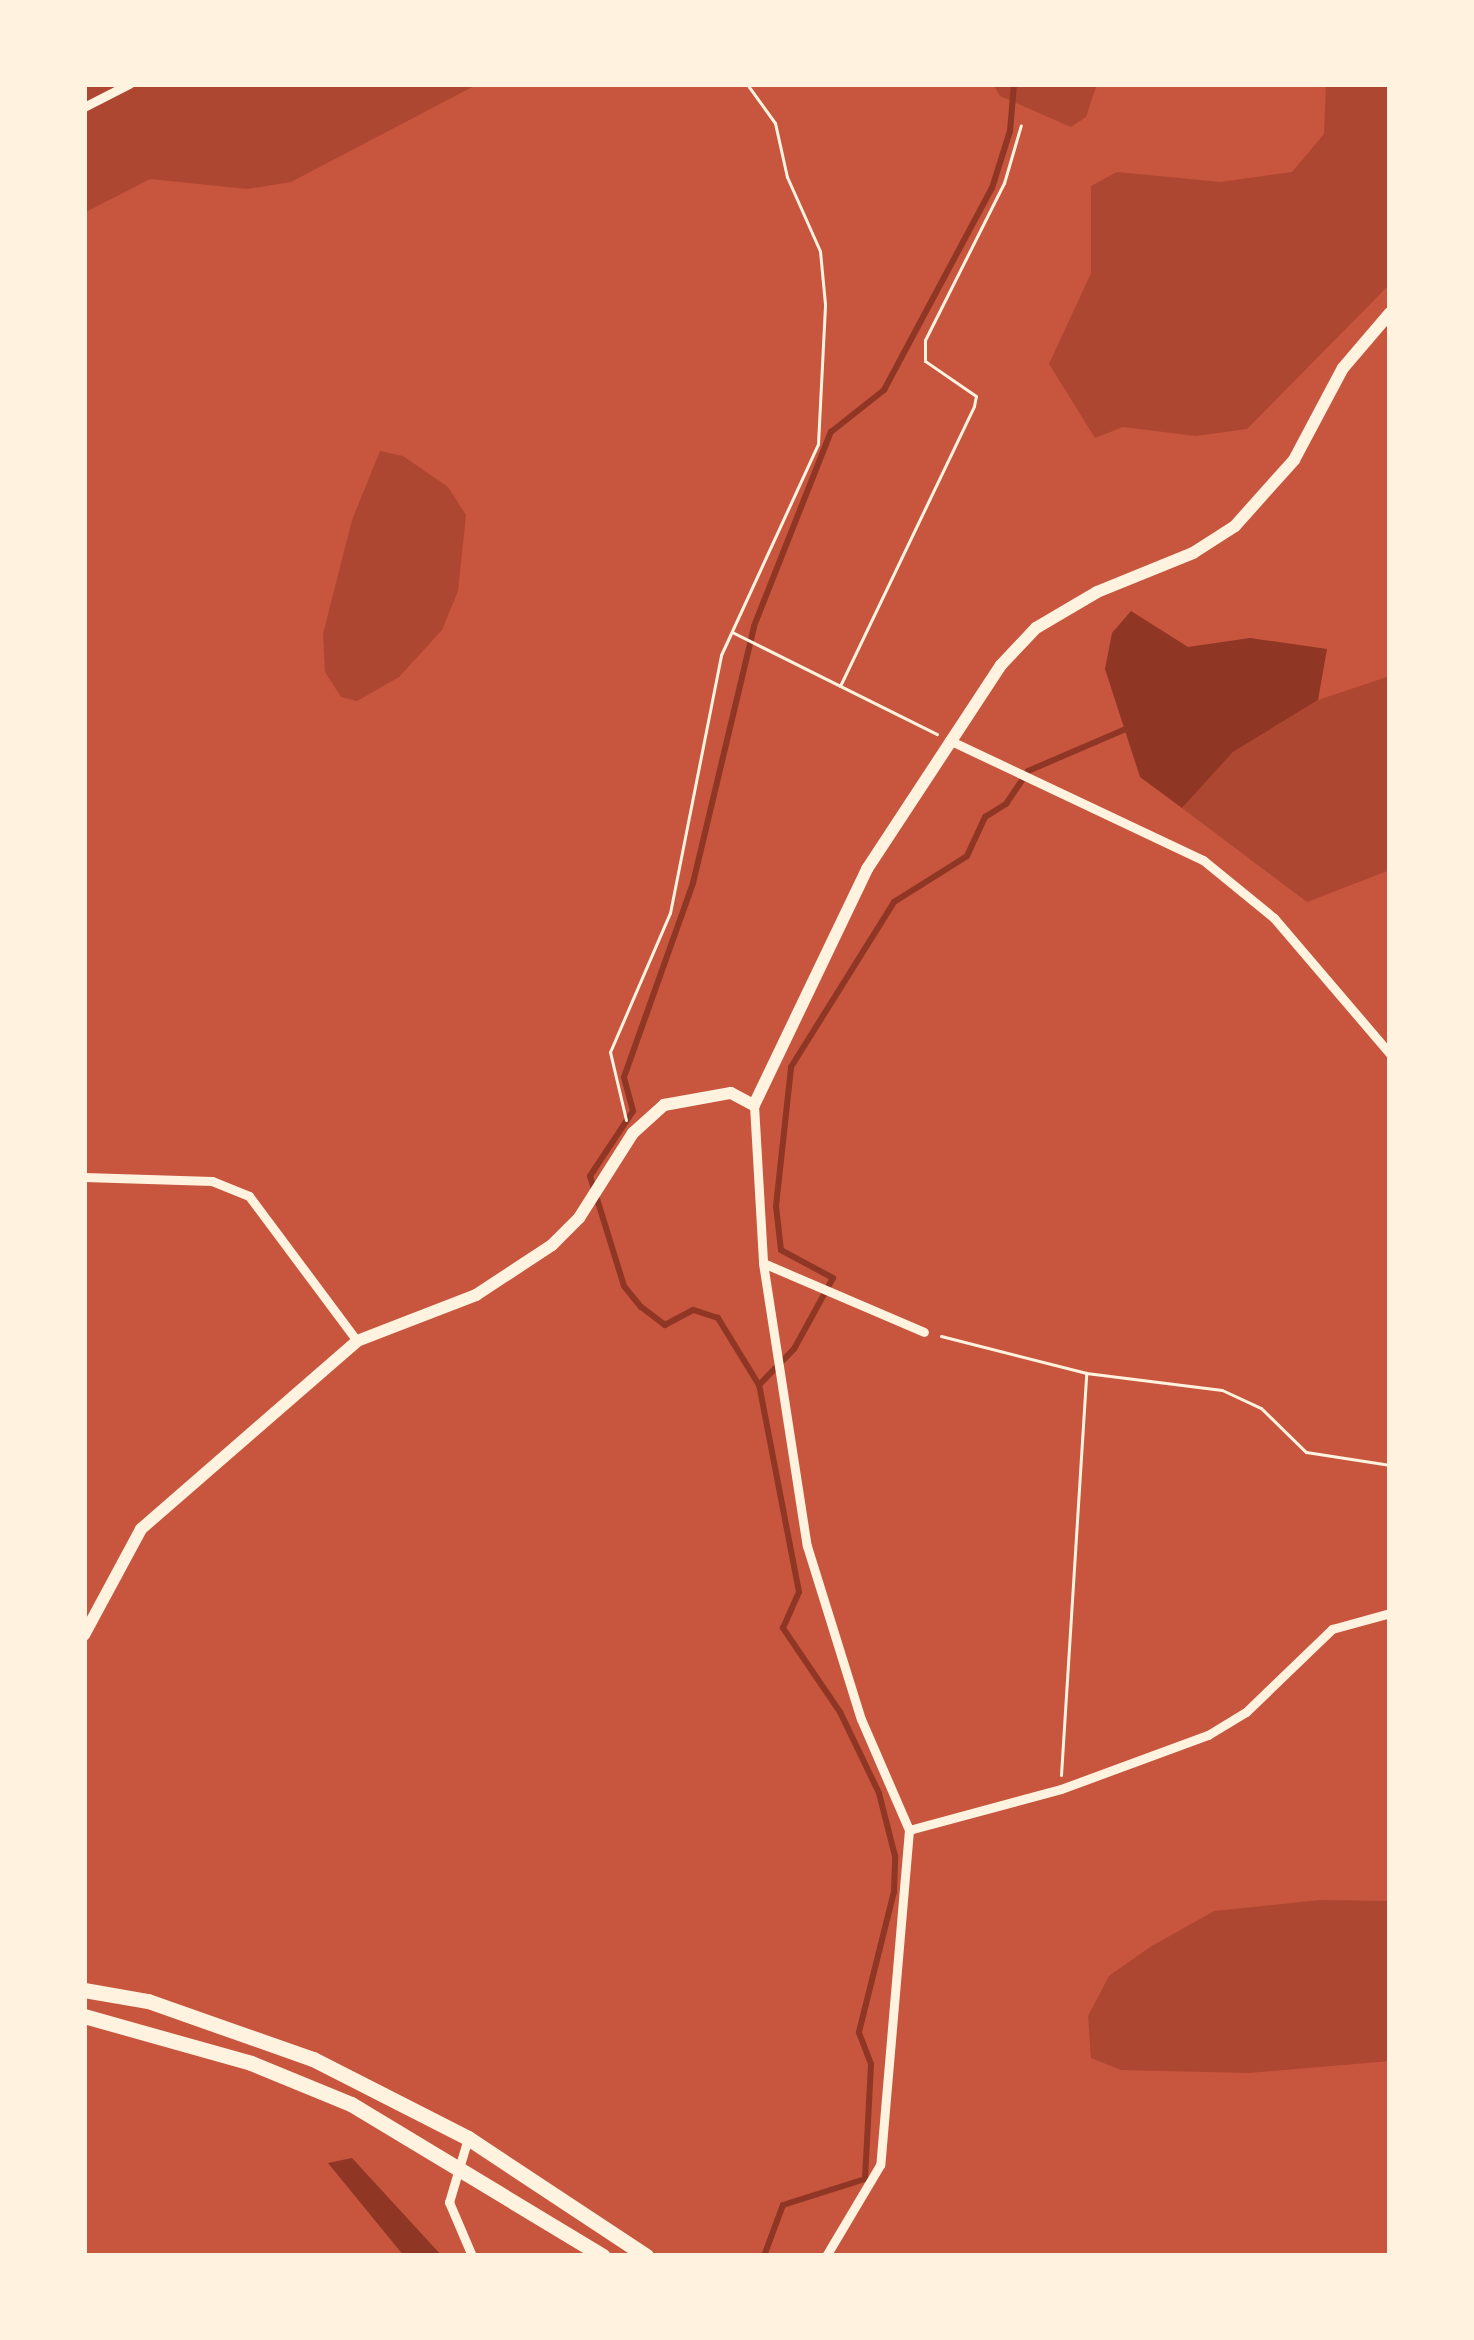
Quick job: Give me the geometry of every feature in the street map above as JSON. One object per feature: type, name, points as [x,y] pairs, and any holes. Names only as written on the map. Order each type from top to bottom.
[{"type":"highway","points":[[84,1990],[148,2001],[313,2059],[468,2138],[646,2256]]},
{"type":"highway","points":[[84,2016],[251,2063],[351,2104],[461,2164],[602,2256]]},
{"type":"street","points":[[84,107],[129,84]]},
{"type":"street","points":[[826,2256],[880,2165],[909,1830],[861,1719],[807,1546],[763,1263],[754,1105],[868,868],[949,740],[1036,628],[1235,526],[1294,460],[1343,368],[1390,313]]},
{"type":"street","points":[[949,740],[1203,860],[1274,918],[1390,1054]]},
{"type":"street","points":[[84,1635],[141,1529],[357,1341],[476,1295],[535,1258],[579,1218],[633,1133],[664,1105],[731,1093],[754,1105]]},
{"type":"street","points":[[84,1177],[212,1180],[248,1196],[357,1341]]},
{"type":"street","points":[[763,1263],[924,1332]]},
{"type":"street","points":[[909,1830],[1060,1789],[1208,1735],[1246,1712],[1332,1629],[1390,1612]]},
{"type":"street","points":[[465,2254],[449,2202],[468,2138]]},
{"type":"path","points":[[633,1133],[617,1102],[610,1052],[670,913],[732,632],[818,444],[825,304],[820,251],[787,177],[775,123],[747,84]]},
{"type":"path","points":[[840,686],[974,406],[976,396],[925,361],[925,340],[1004,183],[1021,125]]},
{"type":"path","points":[[732,632],[949,740]]},
{"type":"path","points":[[924,1332],[1085,1373],[1222,1390],[1262,1408],[1306,1452],[1390,1465]]},
{"type":"path","points":[[1060,1789],[1085,1373]]},
{"type":"shaded area","points":[[84,84],[478,84],[291,182],[247,189],[150,179],[84,213]]},
{"type":"shaded area","points":[[993,84],[1097,84],[1086,117],[1071,127],[1000,96]]},
{"type":"shaded area","points":[[1326,84],[1390,84],[1390,284],[1247,429],[1196,436],[1123,427],[1095,438],[1049,364],[1091,273],[1091,186],[1117,172],[1221,182],[1292,172],[1324,134]]},
{"type":"shaded area","points":[[380,451],[403,456],[448,487],[466,515],[458,591],[442,630],[399,677],[357,701],[341,697],[325,672],[323,634],[352,520]]},
{"type":"shaded area","points":[[1131,611],[1188,647],[1250,638],[1327,649],[1318,700],[1233,752],[1182,808],[1140,777],[1105,669],[1112,633]]},
{"type":"shaded area","points":[[1390,676],[1390,870],[1307,902],[1182,808],[1233,752],[1318,700]]},
{"type":"shaded area","points":[[1320,1900],[1390,1901],[1390,2061],[1248,2073],[1121,2070],[1091,2058],[1088,2016],[1109,1976],[1150,1947],[1214,1911]]},
{"type":"shaded area","points":[[352,2158],[442,2256],[404,2256],[328,2163]]},
{"type":"waterway","points":[[764,2256],[783,2205],[865,2179],[871,2064],[859,2032],[894,1892],[895,1856],[879,1793],[840,1712],[783,1628],[799,1592],[759,1385],[718,1318],[693,1310],[665,1325],[624,1286],[590,1176],[633,1111],[624,1077],[693,883],[754,626],[831,432],[884,390],[992,188],[1010,131],[1014,84]]},
{"type":"waterway","points":[[759,1385],[794,1349],[833,1278],[781,1250],[776,1206],[791,1067],[894,902],[967,856],[985,817],[1006,804],[1028,771],[1128,728]]}]
